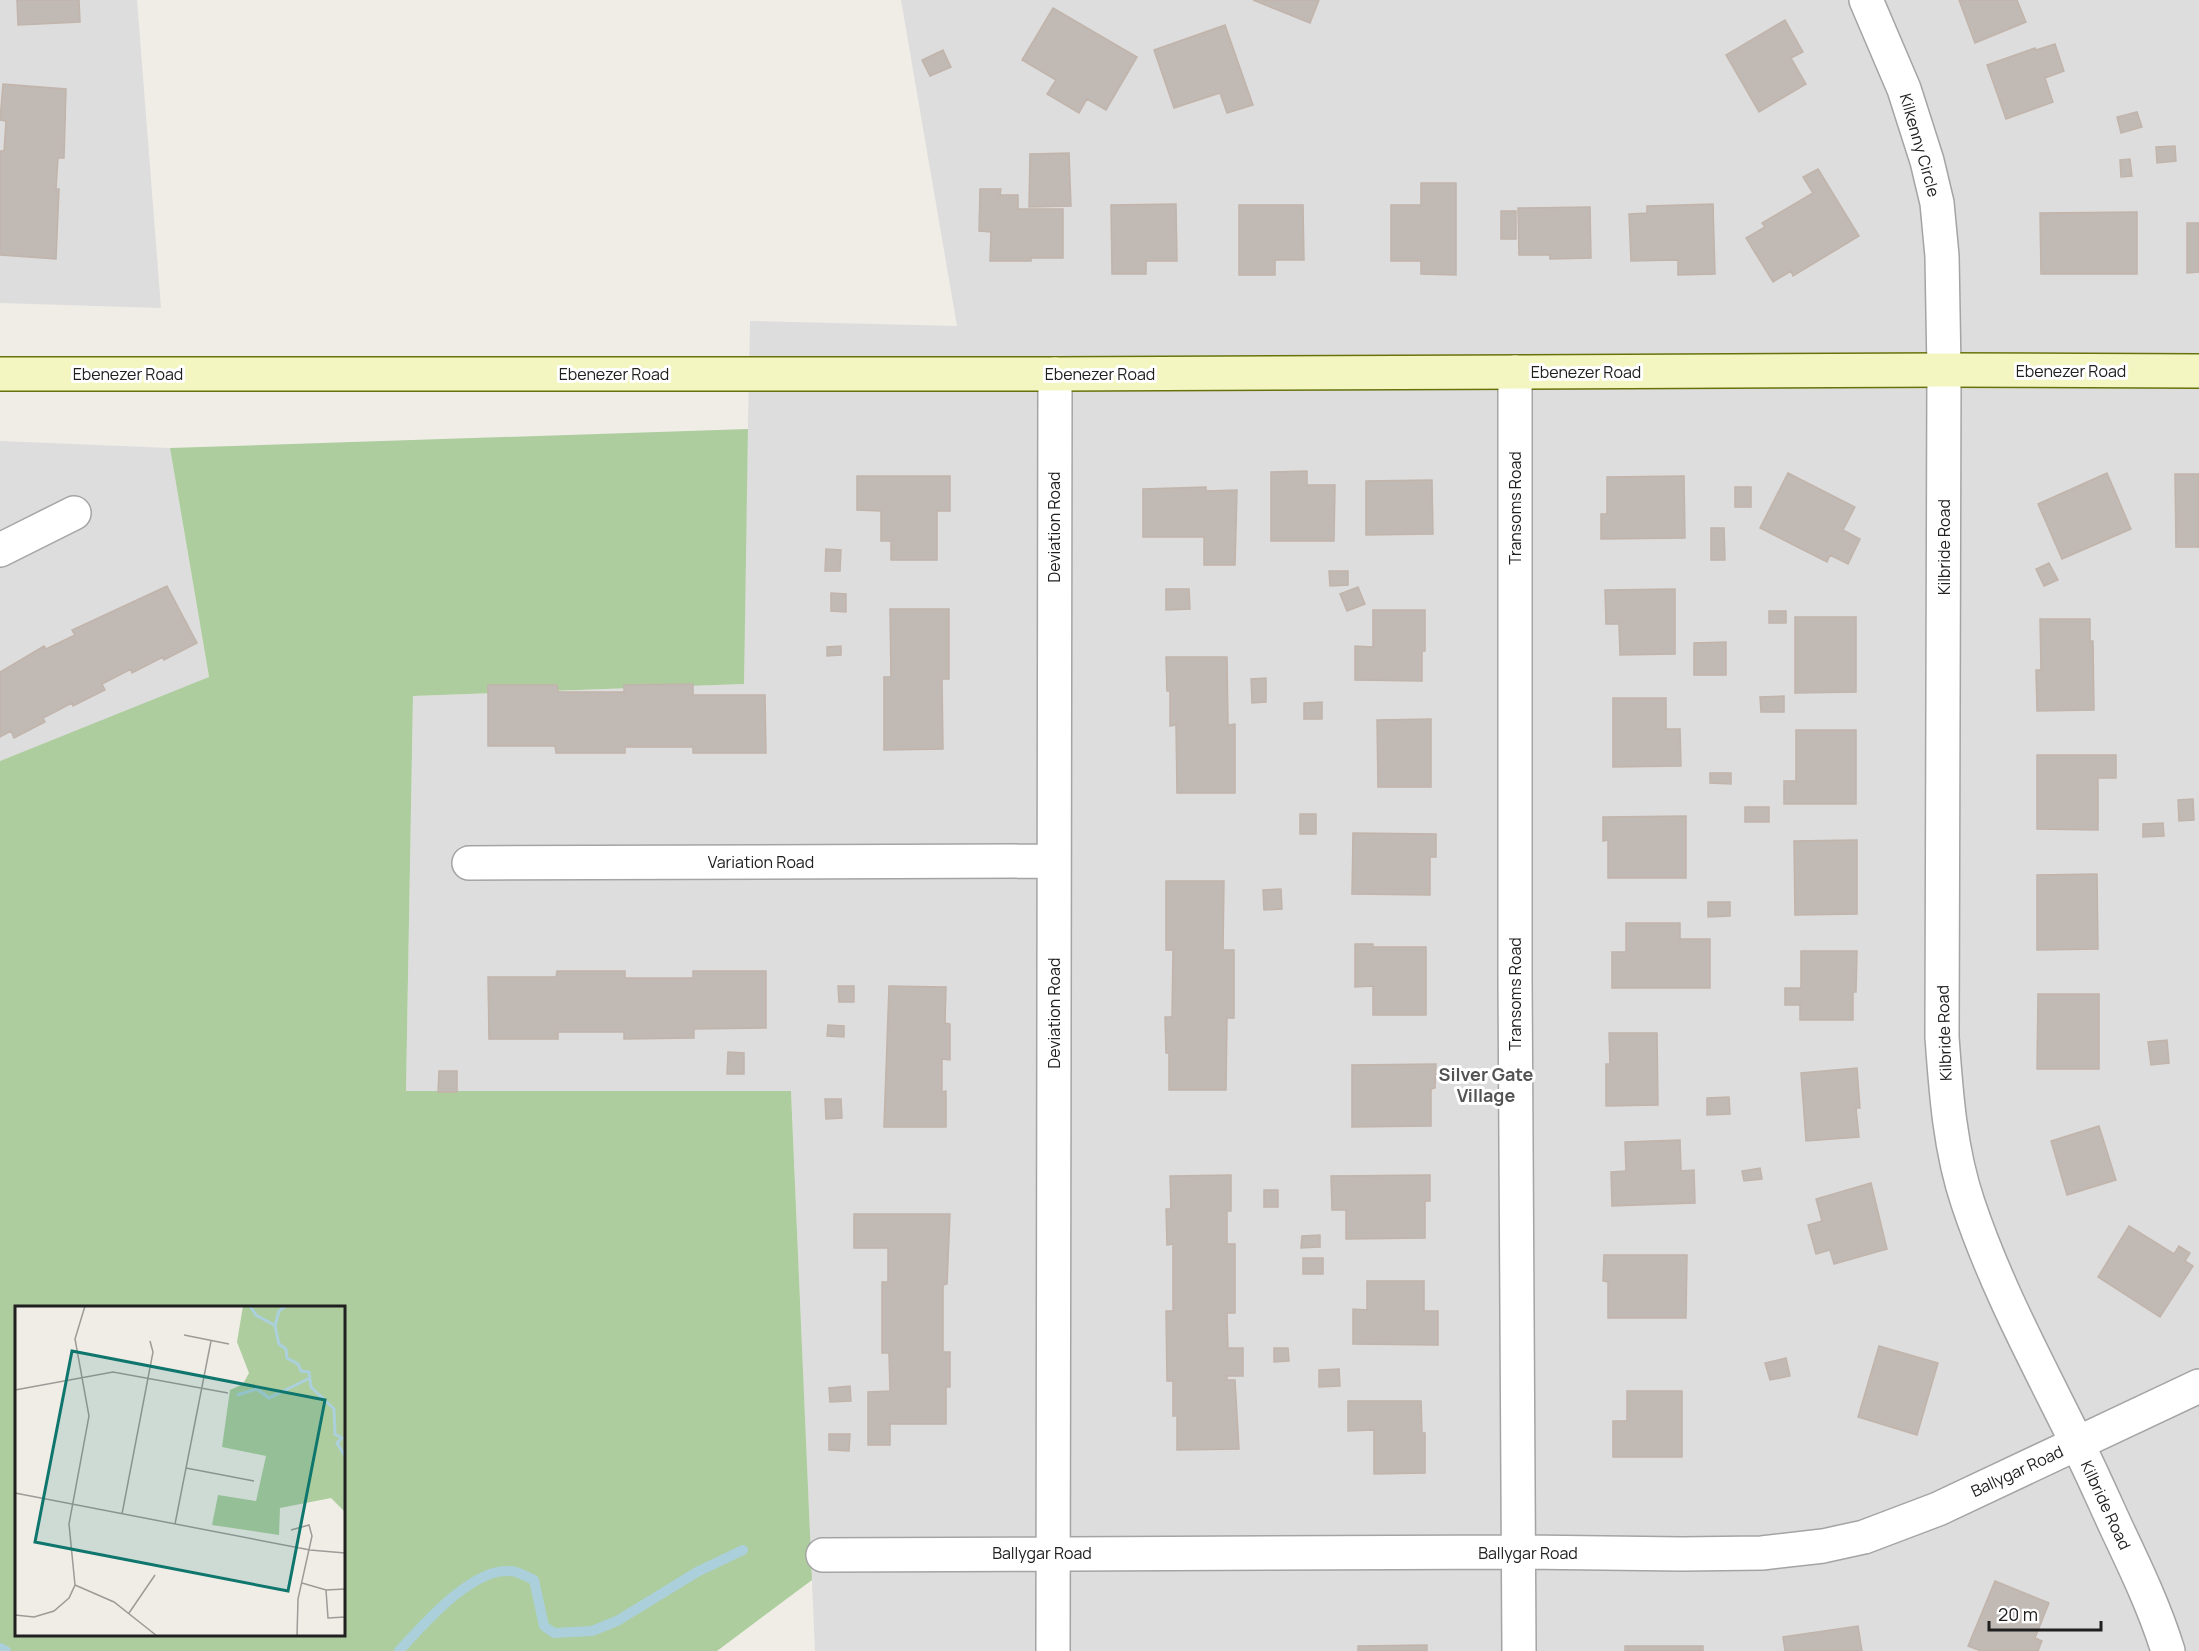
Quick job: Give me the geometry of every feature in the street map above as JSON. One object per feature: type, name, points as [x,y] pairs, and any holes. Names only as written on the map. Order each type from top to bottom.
[{"type":"street","name":"Kilkenny Circle","points":[[1866,0],[1904,88],[1927,161],[1937,203],[1942,256],[1944,370]]},
{"type":"street","name":"Kilbride Road","points":[[1944,370],[1942,1037],[1952,1139],[1967,1201],[1990,1264],[2031,1355],[2077,1443],[2158,1620],[2168,1651]]},
{"type":"street","name":"Ebenezer Road","points":[[0,374],[2199,371]]},
{"type":"street","name":"Transoms Road","points":[[1515,372],[1515,988],[1519,1651]]},
{"type":"street","name":"Deviation Road","points":[[1053,1651],[1055,374]]},
{"type":"street","points":[[0,549],[74,513]]},
{"type":"street","name":"Variation Road","points":[[469,863],[1054,861]]},
{"type":"street","name":"Ballygar Road","points":[[823,1555],[1519,1552],[1682,1554],[1750,1553],[1823,1546],[1864,1537],[1938,1509],[2199,1386]]},
{"type":"shaded area","points":[[0,0],[137,0],[161,308],[0,303]]},
{"type":"shaded area","points":[[901,0],[2199,0],[2199,1651],[815,1651],[791,1091],[406,1092],[413,696],[743,684],[750,321],[957,326]]},
{"type":"shaded area","points":[[0,441],[170,448],[209,678],[0,761]]},
{"type":"green space","points":[[748,429],[744,684],[413,696],[406,1091],[791,1091],[812,1580],[717,1651],[0,1651],[0,761],[209,677],[170,448]]},
{"type":"building","points":[[17,0],[79,0],[80,22],[18,25]]},
{"type":"building","points":[[1253,0],[1319,0],[1310,23]]},
{"type":"building","points":[[1959,0],[2017,0],[2026,22],[1975,43]]},
{"type":"building","points":[[1053,8],[1137,57],[1106,110],[1087,99],[1079,113],[1047,94],[1056,80],[1022,60]]},
{"type":"building","points":[[1785,20],[1803,52],[1791,58],[1806,84],[1759,112],[1726,55]]},
{"type":"building","points":[[1225,25],[1253,105],[1227,113],[1220,93],[1174,108],[1154,50]]},
{"type":"building","points":[[2055,44],[2064,71],[2045,78],[2053,102],[2006,119],[1987,65],[2035,48],[2036,50]]},
{"type":"building","points":[[943,50],[951,67],[930,76],[922,60]]},
{"type":"building","points":[[3,84],[66,89],[64,158],[58,158],[56,189],[59,189],[56,259],[0,255],[0,151],[4,151],[6,121],[0,120]]},
{"type":"building","points":[[2137,112],[2142,127],[2121,133],[2117,117]]},
{"type":"building","points":[[2175,146],[2176,161],[2157,163],[2156,147]]},
{"type":"building","points":[[1069,153],[1071,206],[1029,207],[1030,154]]},
{"type":"building","points":[[2130,159],[2132,176],[2121,177],[2120,160]]},
{"type":"building","points":[[1818,169],[1859,236],[1793,276],[1791,271],[1773,282],[1746,238],[1765,227],[1762,223],[1813,193],[1803,177]]},
{"type":"building","points":[[1421,183],[1456,183],[1456,275],[1421,274],[1421,261],[1391,261],[1391,205],[1421,205]]},
{"type":"building","points":[[980,189],[1001,189],[1000,195],[1018,195],[1018,209],[1063,209],[1063,258],[990,261],[991,232],[979,231]]},
{"type":"building","points":[[1176,204],[1177,261],[1146,261],[1146,274],[1112,274],[1111,205]]},
{"type":"building","points":[[1713,204],[1715,274],[1678,275],[1678,260],[1631,261],[1629,214],[1647,213],[1647,206]]},
{"type":"building","points":[[1239,205],[1303,205],[1304,260],[1275,260],[1275,275],[1239,275]]},
{"type":"building","points":[[1590,207],[1591,258],[1550,259],[1550,255],[1519,255],[1518,208]]},
{"type":"building","points":[[1501,211],[1516,211],[1516,239],[1501,239]]},
{"type":"building","points":[[2137,212],[2137,274],[2041,274],[2040,213]]},
{"type":"building","points":[[2187,223],[2199,223],[2199,272],[2187,273]]},
{"type":"building","points":[[1307,471],[1307,485],[1335,485],[1334,541],[1271,541],[1271,472]]},
{"type":"building","points":[[1788,473],[1855,507],[1843,530],[1860,539],[1848,564],[1830,555],[1827,562],[1760,528]]},
{"type":"building","points":[[2107,473],[2131,529],[2062,559],[2038,504]]},
{"type":"building","points":[[2175,474],[2199,474],[2199,547],[2176,547]]},
{"type":"building","points":[[857,476],[950,476],[950,511],[937,511],[937,560],[891,560],[891,541],[881,541],[881,511],[857,510]]},
{"type":"building","points":[[1684,476],[1685,538],[1601,539],[1601,514],[1607,514],[1607,477]]},
{"type":"building","points":[[1432,480],[1433,534],[1366,535],[1366,481]]},
{"type":"building","points":[[1206,487],[1206,491],[1237,490],[1235,565],[1204,565],[1204,537],[1143,537],[1143,489]]},
{"type":"building","points":[[1735,487],[1751,487],[1751,507],[1735,507]]},
{"type":"building","points":[[1711,528],[1724,528],[1725,560],[1711,560]]},
{"type":"building","points":[[826,549],[841,550],[840,571],[825,571]]},
{"type":"building","points":[[2049,563],[2058,580],[2044,586],[2036,569]]},
{"type":"building","points":[[1329,571],[1348,571],[1348,585],[1330,586]]},
{"type":"building","points":[[167,586],[197,643],[164,660],[163,657],[132,673],[131,669],[102,684],[105,690],[43,718],[45,722],[14,738],[11,731],[0,737],[0,672],[44,646],[46,649],[75,635],[72,630]]},
{"type":"building","points":[[1358,587],[1365,604],[1347,611],[1340,594]]},
{"type":"building","points":[[1166,589],[1189,589],[1190,609],[1166,610]]},
{"type":"building","points":[[1675,589],[1675,654],[1620,655],[1619,624],[1606,624],[1605,590]]},
{"type":"building","points":[[831,593],[846,594],[846,612],[831,611]]},
{"type":"building","points":[[890,609],[949,609],[949,679],[942,679],[943,749],[884,750],[884,677],[891,677]]},
{"type":"building","points":[[1373,610],[1425,610],[1422,681],[1355,680],[1355,646],[1373,647]]},
{"type":"building","points":[[1769,611],[1786,611],[1786,623],[1769,623]]},
{"type":"building","points":[[1795,617],[1856,617],[1856,692],[1795,693]]},
{"type":"building","points":[[2040,619],[2090,619],[2090,641],[2093,641],[2094,710],[2037,711],[2036,670],[2041,670]]},
{"type":"building","points":[[1726,642],[1726,675],[1694,675],[1694,643]]},
{"type":"building","points":[[841,646],[841,655],[827,656],[827,647]]},
{"type":"building","points":[[1166,657],[1227,657],[1228,725],[1235,724],[1235,793],[1177,793],[1176,725],[1170,726],[1170,691],[1167,691]]},
{"type":"building","points":[[1266,678],[1266,702],[1252,703],[1251,679]]},
{"type":"building","points":[[693,684],[693,695],[765,695],[766,753],[693,753],[693,747],[625,747],[625,753],[556,753],[555,746],[488,746],[488,685],[557,685],[558,692],[624,692],[624,685]]},
{"type":"building","points":[[1784,696],[1784,712],[1761,712],[1760,697]]},
{"type":"building","points":[[1613,698],[1666,698],[1666,729],[1680,729],[1681,766],[1613,767]]},
{"type":"building","points":[[1322,702],[1322,719],[1304,719],[1304,703]]},
{"type":"building","points":[[1431,719],[1431,787],[1378,787],[1377,720]]},
{"type":"building","points":[[1796,730],[1856,730],[1856,804],[1784,804],[1784,781],[1796,781]]},
{"type":"building","points":[[2037,755],[2116,755],[2116,778],[2098,778],[2098,830],[2037,829]]},
{"type":"building","points":[[1710,773],[1731,773],[1731,784],[1710,783]]},
{"type":"building","points":[[2193,799],[2194,820],[2179,821],[2178,800]]},
{"type":"building","points":[[1745,807],[1769,807],[1769,822],[1745,822]]},
{"type":"building","points":[[1300,814],[1316,814],[1316,834],[1300,834]]},
{"type":"building","points":[[1686,816],[1686,878],[1608,878],[1608,840],[1603,841],[1603,817]]},
{"type":"building","points":[[2163,823],[2164,836],[2143,837],[2143,824]]},
{"type":"building","points":[[1353,833],[1436,834],[1436,857],[1430,857],[1430,895],[1352,894]]},
{"type":"building","points":[[1857,840],[1857,914],[1795,915],[1794,841]]},
{"type":"building","points":[[2097,874],[2098,949],[2037,950],[2037,875]]},
{"type":"building","points":[[1166,881],[1224,881],[1223,950],[1234,950],[1234,1018],[1227,1018],[1226,1090],[1169,1090],[1169,1053],[1166,1053],[1165,1017],[1172,1017],[1173,950],[1166,950]]},
{"type":"building","points":[[1281,889],[1282,909],[1264,910],[1263,890]]},
{"type":"building","points":[[1708,902],[1730,902],[1730,916],[1708,917]]},
{"type":"building","points":[[1626,923],[1680,923],[1680,939],[1710,939],[1710,988],[1612,988],[1612,952],[1626,952]]},
{"type":"building","points":[[1355,944],[1373,944],[1373,947],[1426,947],[1426,1015],[1373,1015],[1373,986],[1355,987]]},
{"type":"building","points":[[1801,951],[1857,951],[1853,1020],[1800,1020],[1800,1005],[1785,1005],[1785,988],[1801,988]]},
{"type":"building","points":[[557,971],[625,971],[625,978],[693,978],[693,971],[766,971],[766,1028],[694,1029],[694,1038],[624,1039],[624,1032],[558,1032],[558,1039],[489,1039],[488,977],[556,977]]},
{"type":"building","points":[[838,986],[854,986],[854,1002],[839,1002]]},
{"type":"building","points":[[889,986],[946,987],[945,1023],[950,1024],[950,1060],[942,1059],[942,1092],[946,1091],[946,1127],[884,1127]]},
{"type":"building","points":[[2038,994],[2099,994],[2099,1069],[2037,1069]]},
{"type":"building","points":[[828,1025],[844,1026],[844,1037],[827,1036]]},
{"type":"building","points":[[1609,1033],[1657,1033],[1658,1105],[1606,1106],[1606,1064],[1610,1064]]},
{"type":"building","points":[[2167,1040],[2169,1063],[2151,1065],[2148,1042]]},
{"type":"building","points":[[728,1052],[744,1053],[744,1074],[727,1074]]},
{"type":"building","points":[[1436,1064],[1435,1088],[1431,1089],[1431,1126],[1352,1127],[1352,1065]]},
{"type":"building","points":[[1857,1068],[1860,1108],[1856,1108],[1859,1137],[1806,1141],[1801,1073]]},
{"type":"building","points":[[439,1071],[457,1071],[457,1092],[438,1092]]},
{"type":"building","points":[[1729,1097],[1730,1114],[1707,1115],[1707,1098]]},
{"type":"building","points":[[825,1099],[841,1099],[842,1118],[826,1119]]},
{"type":"building","points":[[2099,1126],[2116,1180],[2067,1195],[2051,1141]]},
{"type":"building","points":[[1680,1140],[1681,1171],[1694,1170],[1695,1203],[1612,1206],[1611,1172],[1626,1171],[1625,1142]]},
{"type":"building","points":[[1760,1168],[1762,1179],[1744,1181],[1742,1171]]},
{"type":"building","points":[[1231,1175],[1231,1211],[1227,1211],[1227,1244],[1235,1244],[1235,1313],[1227,1313],[1228,1348],[1243,1348],[1243,1376],[1227,1376],[1227,1380],[1235,1380],[1239,1449],[1177,1450],[1177,1416],[1173,1416],[1173,1381],[1167,1381],[1166,1311],[1173,1311],[1173,1244],[1167,1245],[1166,1209],[1171,1209],[1170,1176]]},
{"type":"building","points":[[1430,1175],[1430,1201],[1425,1201],[1425,1238],[1346,1239],[1346,1210],[1332,1210],[1331,1176]]},
{"type":"building","points":[[1871,1183],[1887,1249],[1834,1264],[1830,1250],[1816,1254],[1808,1225],[1822,1221],[1816,1199]]},
{"type":"building","points":[[1264,1190],[1278,1190],[1278,1207],[1264,1207]]},
{"type":"building","points":[[854,1214],[950,1214],[947,1284],[943,1285],[943,1352],[950,1352],[950,1387],[946,1387],[946,1424],[890,1424],[890,1445],[868,1445],[868,1392],[890,1391],[889,1353],[882,1353],[882,1282],[888,1282],[888,1248],[854,1248]]},
{"type":"building","points":[[2129,1226],[2174,1254],[2179,1246],[2190,1253],[2185,1261],[2193,1266],[2160,1317],[2098,1277]]},
{"type":"building","points":[[1320,1235],[1320,1247],[1301,1248],[1302,1236]]},
{"type":"building","points":[[1604,1255],[1687,1255],[1686,1318],[1608,1318],[1608,1282],[1603,1281]]},
{"type":"building","points":[[1303,1258],[1323,1258],[1323,1274],[1303,1274]]},
{"type":"building","points":[[1367,1281],[1424,1281],[1424,1311],[1438,1311],[1438,1345],[1353,1344],[1353,1309],[1367,1310]]},
{"type":"building","points":[[1879,1346],[1938,1363],[1917,1435],[1858,1417]]},
{"type":"building","points":[[1274,1348],[1288,1348],[1289,1361],[1274,1362]]},
{"type":"building","points":[[1786,1358],[1790,1376],[1770,1380],[1765,1363]]},
{"type":"building","points":[[1339,1369],[1340,1386],[1319,1387],[1319,1370]]},
{"type":"building","points":[[850,1386],[851,1401],[830,1402],[829,1388]]},
{"type":"building","points":[[1627,1391],[1682,1391],[1682,1457],[1613,1457],[1613,1421],[1627,1421]]},
{"type":"building","points":[[1348,1401],[1421,1401],[1422,1433],[1425,1433],[1425,1473],[1374,1474],[1374,1430],[1348,1431]]},
{"type":"building","points":[[829,1434],[850,1434],[849,1451],[829,1450]]},
{"type":"building","points":[[1995,1581],[2049,1603],[2035,1638],[2042,1641],[2038,1651],[1981,1651],[1968,1646]]},
{"type":"building","points":[[1858,1626],[1862,1651],[1785,1651],[1783,1637]]},
{"type":"building","points":[[1427,1645],[1427,1651],[1358,1651],[1358,1646]]},
{"type":"building","points":[[1625,1646],[1703,1646],[1703,1651],[1625,1651]]},
{"type":"waterway","points":[[399,1651],[452,1598],[484,1576],[500,1571],[516,1572],[534,1580],[544,1626],[554,1633],[592,1631],[617,1621],[697,1572],[743,1550]]},
{"type":"waterway","points":[[0,1648],[6,1651]]},
{"type":"district","name":"Silver Gate Village","points":[[1486,1085]]}]
